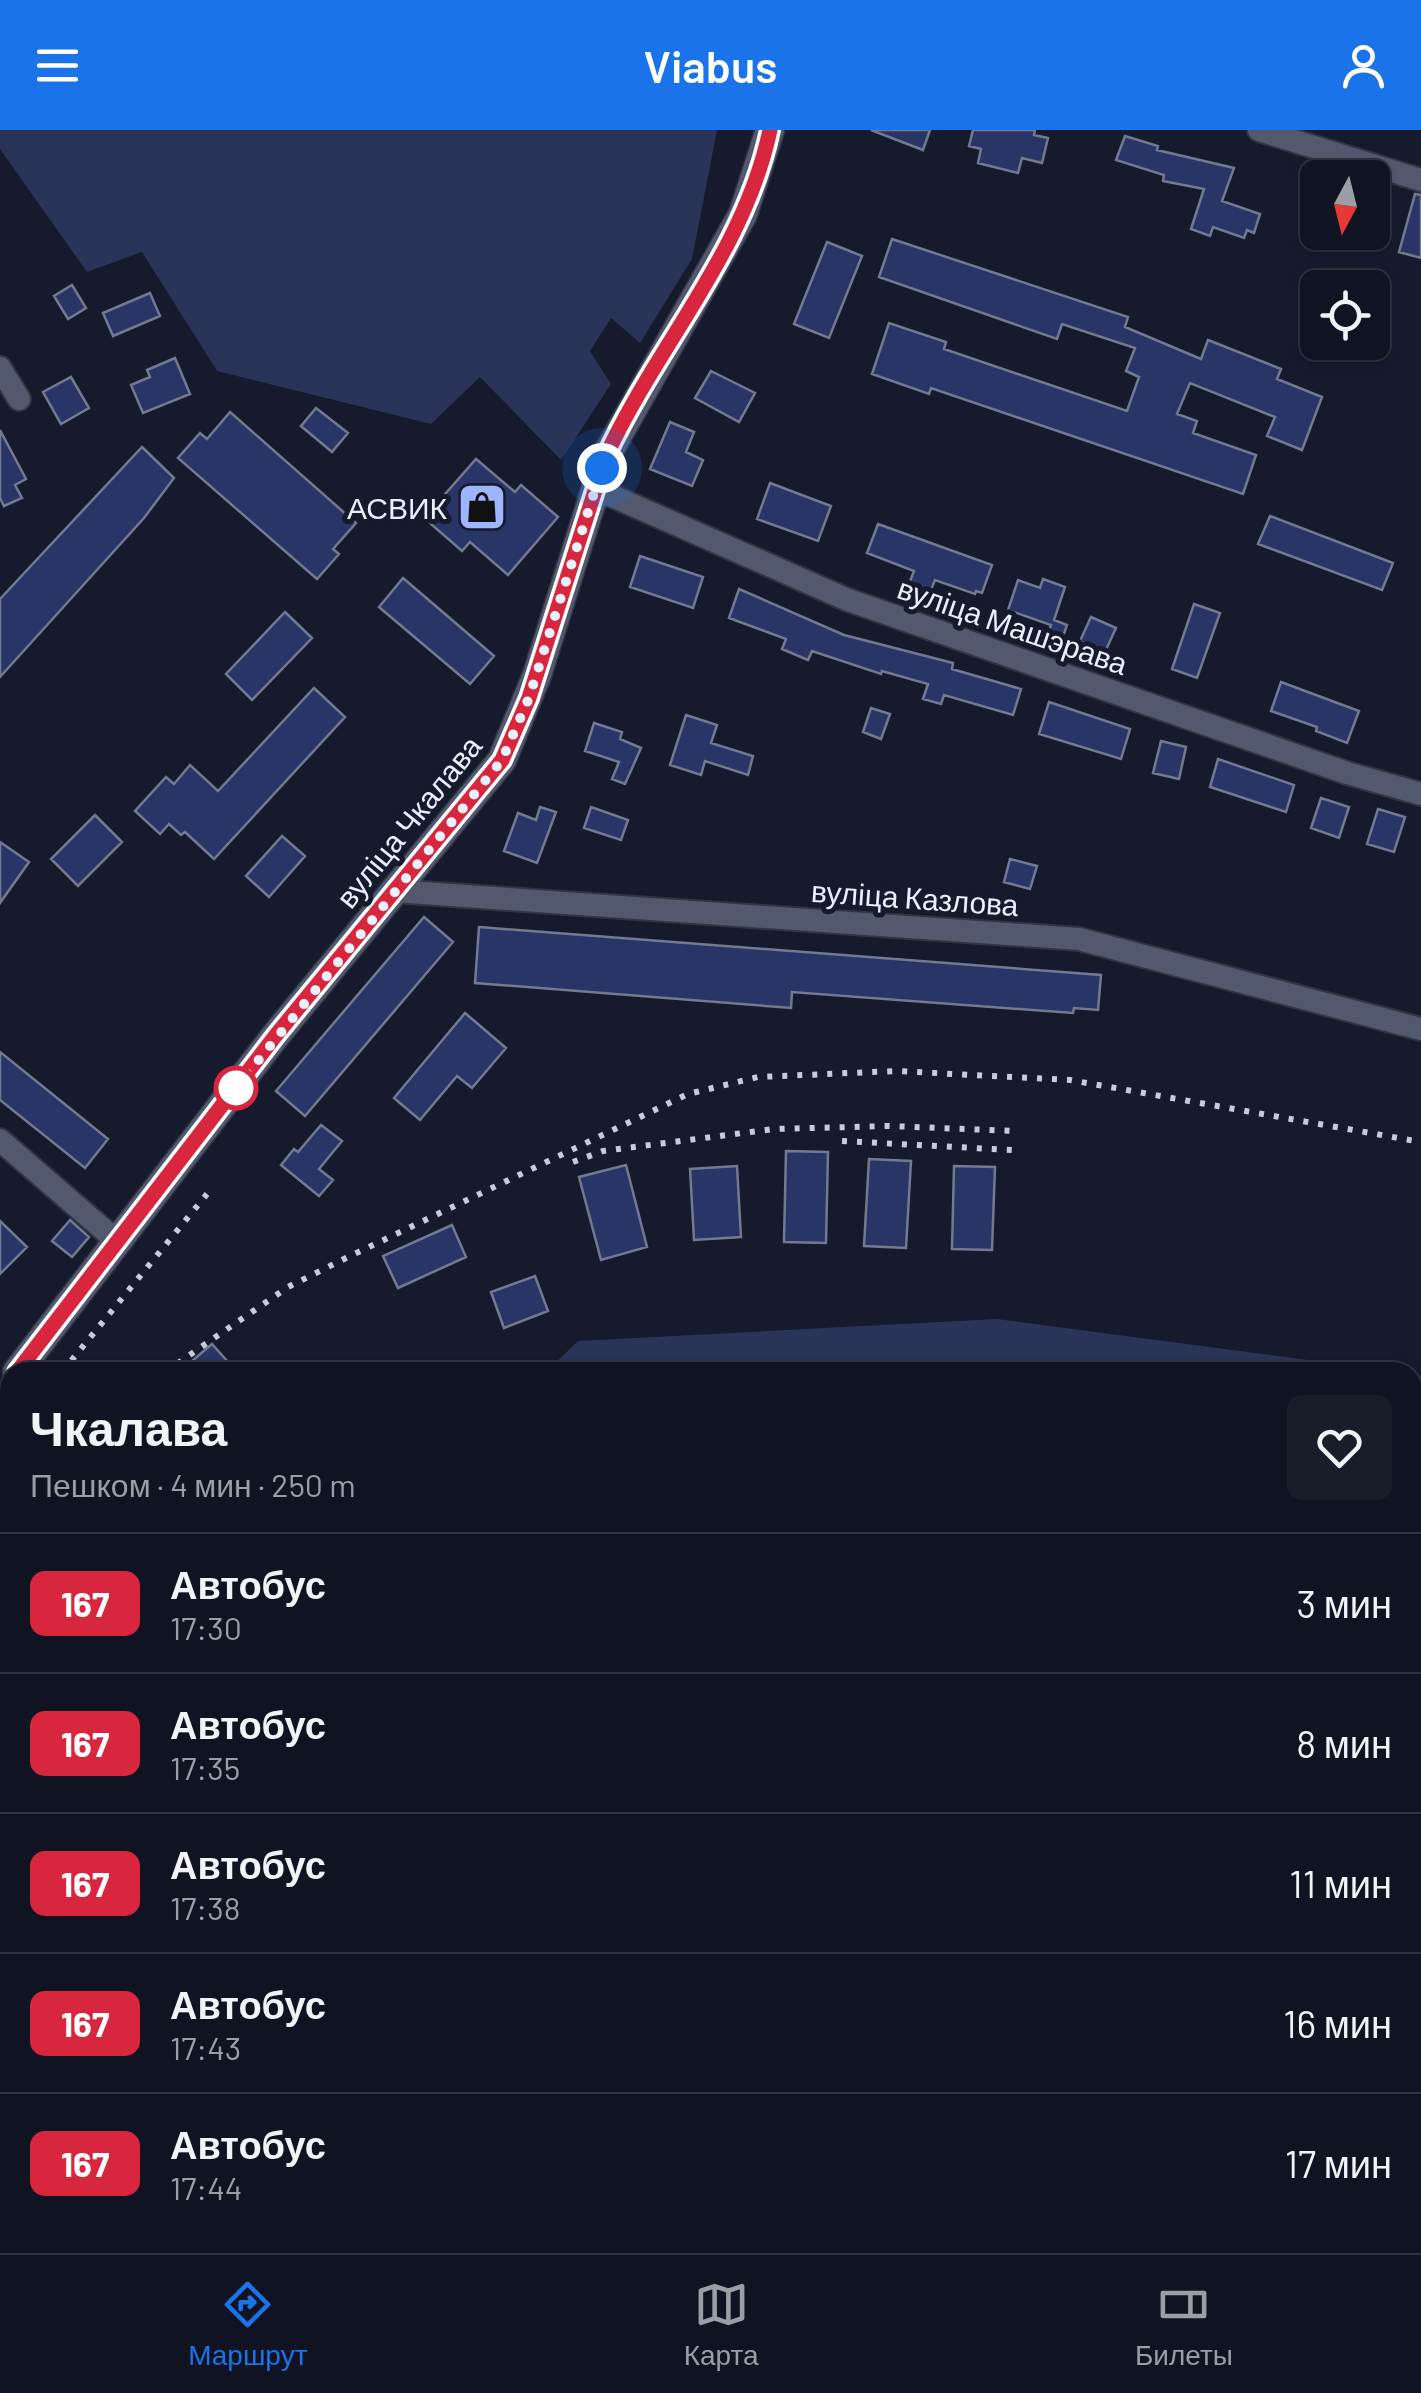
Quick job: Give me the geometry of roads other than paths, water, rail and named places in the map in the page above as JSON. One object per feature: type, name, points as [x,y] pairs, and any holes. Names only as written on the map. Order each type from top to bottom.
[{"type":"street","name":"вуліца Чкалава","points":[[25,1362],[276,1035],[485,782],[513,741],[594,488],[620,425],[687,318],[743,214],[770,130]]},
{"type":"street","points":[[1259,130],[1421,180]]},
{"type":"street","points":[[0,368],[19,399]]},
{"type":"street","name":"вуліца Машэрава","points":[[594,488],[848,600],[1421,794]]},
{"type":"street","name":"вуліца Казлова","points":[[394,890],[1080,940],[1421,1029]]},
{"type":"street","points":[[0,1140],[119,1242]]},
{"type":"railway","points":[[179,1362],[288,1287],[346,1258],[688,1094],[758,1077],[896,1071],[1070,1080],[1421,1142]]},
{"type":"railway","points":[[573,1162],[603,1151],[774,1129],[889,1126],[1015,1131]]},
{"type":"railway","points":[[842,1141],[1012,1150]]},
{"type":"railway","points":[[70,1362],[207,1194]]},
{"type":"place","name":"АСВИК","points":[[482,507]]}]
